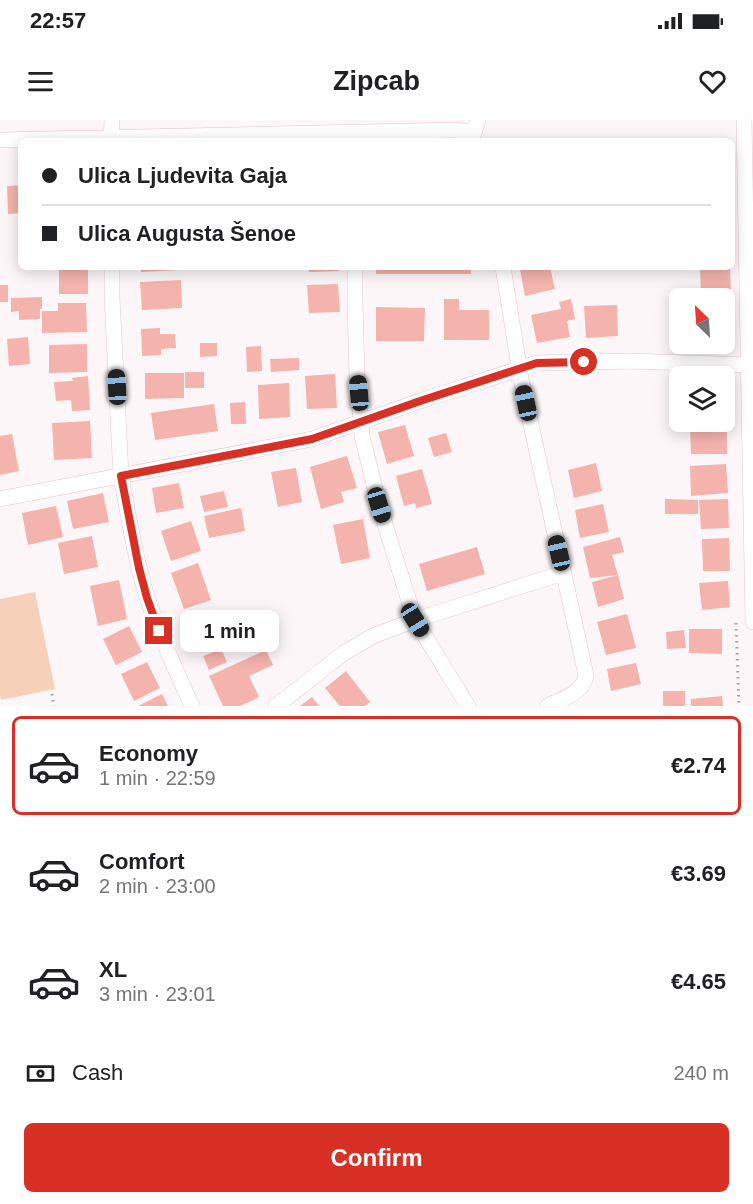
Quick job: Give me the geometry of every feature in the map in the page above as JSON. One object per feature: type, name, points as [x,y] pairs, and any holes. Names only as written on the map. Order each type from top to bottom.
[{"type":"street","points":[[111,138],[112,120]]},
{"type":"street","points":[[744,120],[753,622]]},
{"type":"street","points":[[180,138],[478,131]]},
{"type":"street","points":[[0,140],[18,140]]},
{"type":"street","points":[[112,270],[121,476],[147,598],[172,663],[192,706]]},
{"type":"street","points":[[355,270],[357,375],[362,436],[379,505],[415,620],[468,706]]},
{"type":"street","points":[[502,270],[519,369],[586,675],[584,684],[578,691],[548,706]]},
{"type":"street","points":[[0,499],[312,439],[537,363],[630,362],[748,365]]},
{"type":"street","points":[[276,706],[344,653],[373,636],[415,620],[563,573]]},
{"type":"path","points":[[52,694],[54,706]]},
{"type":"shaded area","points":[[35,592],[55,689],[1,700],[0,599]]},
{"type":"building","points":[[18,185],[18,213],[8,214],[7,186]]},
{"type":"building","points":[[59,270],[88,270],[88,294],[59,294]]},
{"type":"building","points":[[141,270],[179,270],[141,272]]},
{"type":"building","points":[[309,270],[339,270],[339,271],[309,272]]},
{"type":"building","points":[[376,270],[471,270],[471,274],[376,274]]},
{"type":"building","points":[[520,270],[551,270],[555,289],[525,296]]},
{"type":"building","points":[[700,270],[730,270],[731,288],[701,288]]},
{"type":"building","points":[[181,280],[182,308],[142,310],[140,282]]},
{"type":"building","points":[[338,284],[340,312],[309,313],[307,285]]},
{"type":"building","points":[[0,285],[8,285],[8,302],[0,302]]},
{"type":"building","points":[[42,297],[40,319],[19,320],[19,311],[11,312],[11,298]]},
{"type":"building","points":[[444,299],[459,299],[459,310],[489,310],[489,340],[444,340]]},
{"type":"building","points":[[571,299],[575,319],[567,321],[570,337],[537,343],[531,315],[561,309],[559,302]]},
{"type":"building","points":[[58,303],[86,303],[87,332],[42,333],[42,311],[58,311]]},
{"type":"building","points":[[617,305],[618,336],[586,338],[584,306]]},
{"type":"building","points":[[376,307],[425,308],[424,341],[376,341]]},
{"type":"building","points":[[160,328],[160,334],[175,334],[176,348],[161,349],[161,355],[142,356],[141,329]]},
{"type":"building","points":[[28,337],[30,364],[9,366],[7,339]]},
{"type":"building","points":[[200,343],[217,343],[217,356],[200,357]]},
{"type":"building","points":[[87,344],[87,372],[49,373],[49,345]]},
{"type":"building","points":[[261,346],[262,371],[247,372],[246,347]]},
{"type":"building","points":[[299,358],[299,370],[271,372],[270,359]]},
{"type":"building","points":[[185,372],[204,372],[204,388],[185,388]]},
{"type":"building","points":[[145,373],[184,373],[184,398],[145,399]]},
{"type":"building","points":[[335,374],[337,408],[307,409],[305,376]]},
{"type":"building","points":[[88,376],[90,410],[72,411],[71,400],[56,401],[54,382],[73,381],[72,378]]},
{"type":"building","points":[[289,383],[290,417],[259,419],[258,385]]},
{"type":"building","points":[[245,402],[246,424],[231,424],[230,403]]},
{"type":"building","points":[[214,404],[218,431],[155,440],[151,413]]},
{"type":"building","points":[[90,421],[92,458],[54,460],[52,423]]},
{"type":"building","points":[[405,425],[414,456],[387,464],[378,432]]},
{"type":"building","points":[[690,432],[727,432],[727,454],[691,454]]},
{"type":"building","points":[[446,433],[452,452],[434,457],[428,438]]},
{"type":"building","points":[[12,434],[19,471],[0,475],[0,436]]},
{"type":"building","points":[[347,456],[357,488],[341,492],[344,502],[321,509],[310,467]]},
{"type":"building","points":[[596,463],[602,491],[574,498],[568,470]]},
{"type":"building","points":[[726,464],[728,493],[691,496],[690,466]]},
{"type":"building","points":[[296,468],[302,502],[278,507],[271,472]]},
{"type":"building","points":[[422,469],[432,504],[416,508],[415,503],[404,506],[396,476]]},
{"type":"building","points":[[179,483],[184,508],[156,513],[152,488]]},
{"type":"building","points":[[224,491],[228,507],[204,512],[200,496]]},
{"type":"building","points":[[103,493],[109,522],[73,529],[67,501]]},
{"type":"building","points":[[665,499],[698,500],[698,514],[665,514]]},
{"type":"building","points":[[728,499],[729,528],[701,529],[699,500]]},
{"type":"building","points":[[603,504],[609,532],[580,538],[575,510]]},
{"type":"building","points":[[56,506],[63,537],[28,545],[22,513]]},
{"type":"building","points":[[241,508],[245,531],[209,538],[204,516]]},
{"type":"building","points":[[363,519],[370,558],[341,564],[333,525]]},
{"type":"building","points":[[191,521],[201,551],[171,561],[161,531]]},
{"type":"building","points":[[92,536],[98,567],[64,574],[58,543]]},
{"type":"building","points":[[620,537],[624,552],[612,555],[618,575],[590,578],[583,547]]},
{"type":"building","points":[[729,538],[730,571],[703,571],[702,539]]},
{"type":"building","points":[[477,547],[485,574],[427,591],[419,564]]},
{"type":"building","points":[[198,563],[211,600],[184,609],[171,573]]},
{"type":"building","points":[[618,575],[624,599],[598,607],[592,582]]},
{"type":"building","points":[[119,580],[127,619],[98,626],[90,586]]},
{"type":"building","points":[[728,581],[730,607],[702,610],[699,583]]},
{"type":"building","points":[[627,614],[636,648],[606,655],[597,622]]},
{"type":"building","points":[[129,626],[142,652],[116,665],[103,639]]},
{"type":"building","points":[[689,629],[722,629],[722,654],[689,653]]},
{"type":"building","points":[[684,630],[686,648],[667,649],[666,632]]},
{"type":"building","points":[[221,649],[227,662],[209,670],[203,656]]},
{"type":"building","points":[[266,650],[273,665],[249,676],[259,697],[240,706],[223,706],[209,676]]},
{"type":"building","points":[[147,662],[160,688],[134,701],[121,674]]},
{"type":"building","points":[[636,663],[641,684],[611,691],[607,669]]},
{"type":"building","points":[[346,671],[370,702],[365,706],[340,706],[325,688]]},
{"type":"building","points":[[663,691],[685,691],[685,706],[663,706]]},
{"type":"building","points":[[162,694],[168,706],[138,706]]},
{"type":"building","points":[[722,696],[723,706],[691,706],[691,699]]},
{"type":"building","points":[[312,697],[319,706],[300,706]]},
{"type":"route","points":[[159,631],[139,568],[121,476],[312,439],[537,363],[584,362]]}]
